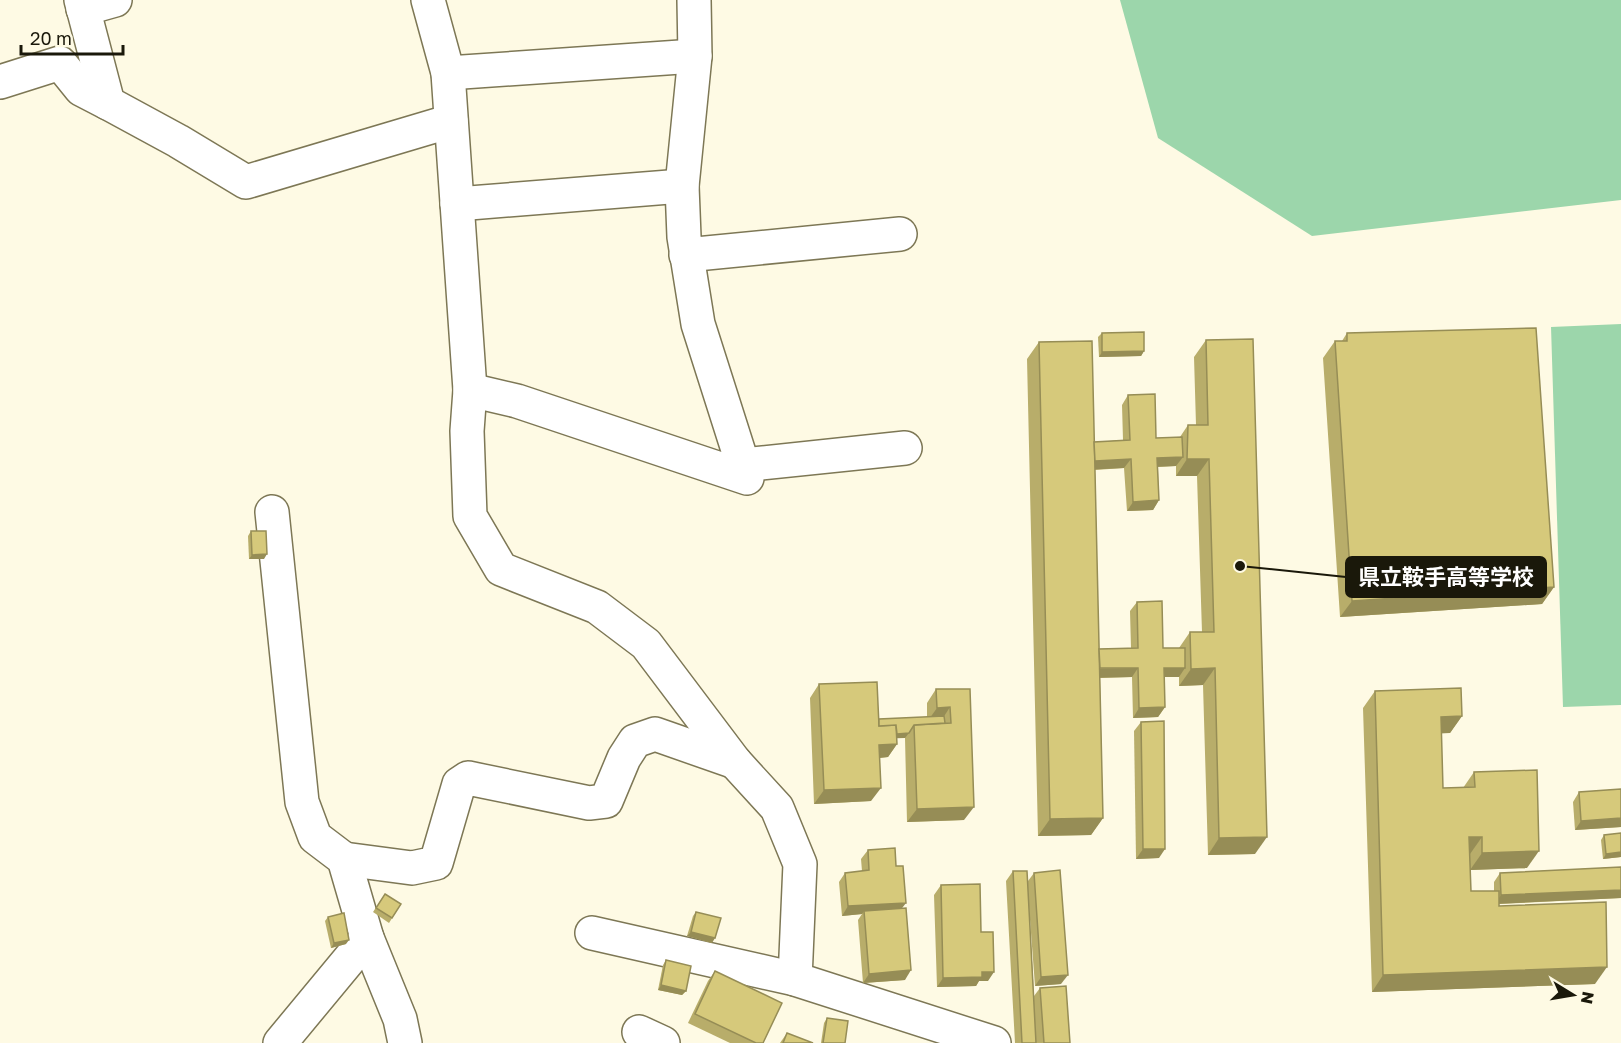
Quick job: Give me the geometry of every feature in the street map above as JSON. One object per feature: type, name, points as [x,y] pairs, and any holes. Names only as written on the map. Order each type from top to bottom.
[{"type":"street","points":[[108,103],[82,4],[116,0]]},
{"type":"street","points":[[428,0],[448,73],[470,390],[467,431],[470,516],[501,569],[597,607],[646,644],[735,762],[777,808],[800,864],[795,979]]},
{"type":"street","points":[[470,390],[517,401],[747,478],[698,324],[686,255],[682,186],[695,56],[694,0]]},
{"type":"street","points":[[448,73],[695,56]]},
{"type":"street","points":[[0,82],[60,63],[81,89],[178,141],[246,182],[451,121]]},
{"type":"street","points":[[457,204],[682,186]]},
{"type":"street","points":[[686,255],[900,234]]},
{"type":"street","points":[[743,465],[905,448]]},
{"type":"street","points":[[272,512],[302,802],[315,837],[344,859],[412,868],[436,863],[459,784],[468,778],[589,803],[606,801],[624,758],[635,741],[655,734],[735,762]]},
{"type":"street","points":[[344,859],[367,938],[400,1020],[405,1043]]},
{"type":"street","points":[[592,933],[795,979],[994,1043]]},
{"type":"street","points":[[280,1043],[367,938]]},
{"type":"green space","points":[[1120,0],[1621,0],[1621,200],[1312,236],[1158,138]]},
{"type":"green space","points":[[1621,324],[1621,705],[1563,707],[1551,327]]},
{"type":"building","points":[[1536,328],[1554,587],[1352,601],[1335,341],[1347,341],[1347,333]]},
{"type":"building","points":[[1144,332],[1144,351],[1102,352],[1102,333]]},
{"type":"building","points":[[1253,339],[1267,837],[1219,838],[1215,668],[1191,669],[1190,632],[1214,632],[1209,459],[1187,459],[1188,425],[1208,425],[1206,340]]},
{"type":"building","points":[[1092,341],[1103,818],[1050,819],[1039,342]]},
{"type":"building","points":[[1155,394],[1156,438],[1182,437],[1183,457],[1157,458],[1159,500],[1133,502],[1131,459],[1095,461],[1094,442],[1130,440],[1128,395]]},
{"type":"building","points":[[251,531],[266,531],[267,554],[252,555]]},
{"type":"building","points":[[1162,601],[1163,648],[1185,648],[1185,668],[1164,668],[1165,707],[1139,708],[1138,668],[1100,668],[1099,649],[1138,648],[1137,602]]},
{"type":"building","points":[[877,682],[879,726],[896,725],[897,744],[879,745],[881,788],[824,790],[819,684]]},
{"type":"building","points":[[1461,688],[1462,716],[1441,717],[1443,788],[1475,787],[1474,772],[1537,770],[1539,851],[1482,853],[1482,837],[1469,837],[1471,891],[1499,891],[1499,906],[1606,902],[1607,967],[1383,975],[1375,691]]},
{"type":"building","points":[[936,689],[970,689],[974,807],[917,809],[914,725],[951,723],[950,707],[937,708]]},
{"type":"building","points":[[944,716],[945,723],[914,725],[909,733],[897,734],[896,725],[879,726],[879,719]]},
{"type":"building","points":[[1164,721],[1165,849],[1143,849],[1141,722]]},
{"type":"building","points":[[1621,789],[1621,818],[1581,821],[1579,792]]},
{"type":"building","points":[[1621,833],[1621,852],[1606,854],[1604,835]]},
{"type":"building","points":[[895,848],[896,866],[903,866],[906,903],[848,906],[845,873],[869,870],[868,850]]},
{"type":"building","points":[[1621,867],[1621,890],[1501,895],[1500,873]]},
{"type":"building","points":[[1060,870],[1068,975],[1041,977],[1034,873]]},
{"type":"building","points":[[1013,871],[1027,871],[1036,1043],[1022,1043]]},
{"type":"building","points":[[980,884],[981,932],[993,932],[994,972],[982,972],[982,977],[943,978],[941,885]]},
{"type":"building","points":[[385,894],[401,904],[392,918],[376,908]]},
{"type":"building","points":[[906,908],[911,970],[869,974],[864,911]]},
{"type":"building","points":[[696,912],[721,918],[715,938],[691,932]]},
{"type":"building","points":[[344,913],[349,940],[334,943],[328,917]]},
{"type":"building","points":[[666,960],[691,966],[686,991],[661,985]]},
{"type":"building","points":[[715,971],[782,1003],[763,1043],[756,1043],[695,1014]]},
{"type":"building","points":[[1066,986],[1070,1043],[1044,1043],[1040,988]]},
{"type":"building","points":[[827,1018],[848,1021],[845,1043],[823,1043]]},
{"type":"building","points":[[787,1033],[813,1043],[783,1043]]},
{"type":"place","name":"県立鞍手高等学校","points":[[1240,566]]}]
